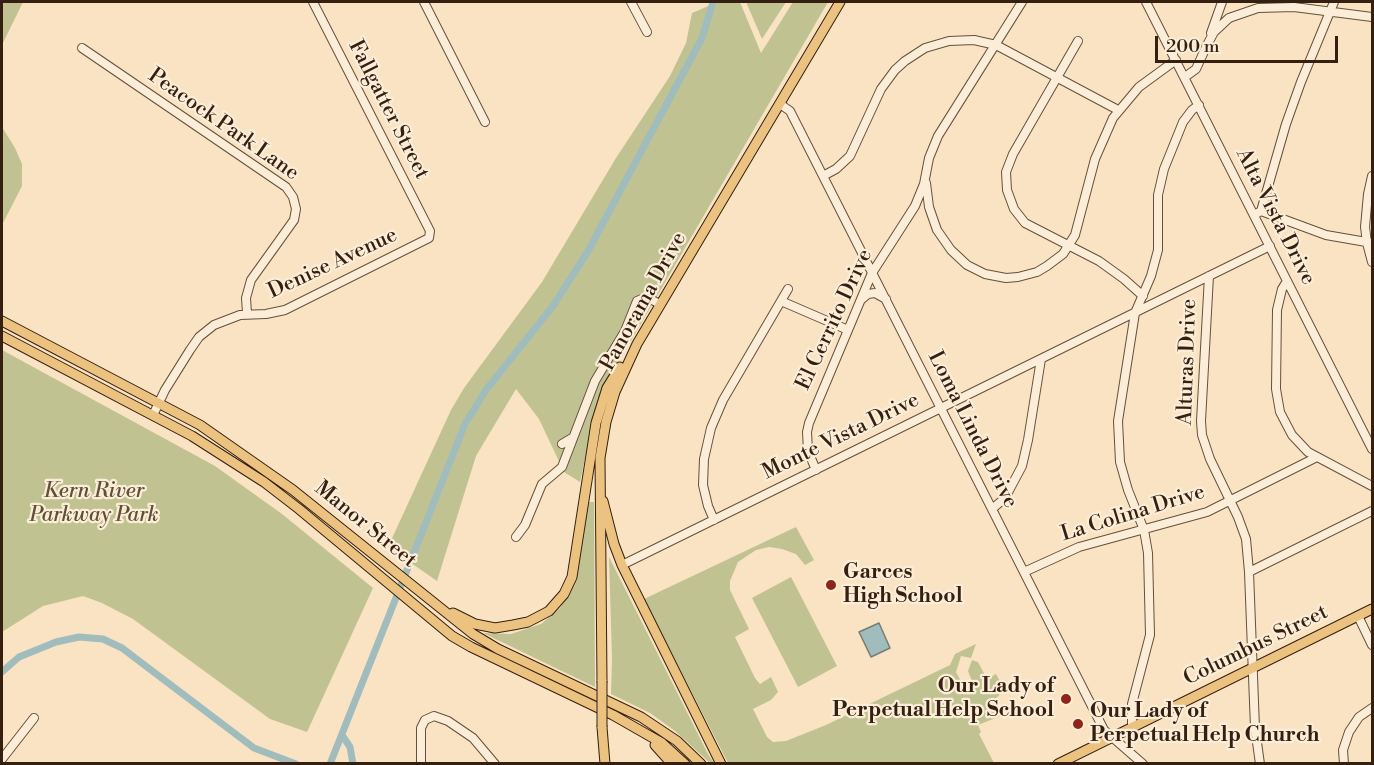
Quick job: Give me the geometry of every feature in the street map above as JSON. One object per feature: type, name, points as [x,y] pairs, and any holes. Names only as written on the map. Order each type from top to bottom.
[{"type":"main road","name":"Panorama Drive","points":[[605,764],[602,727],[599,487],[600,458],[606,422],[615,392],[628,362],[659,307],[840,2]]},
{"type":"main road","points":[[441,609],[475,624],[495,628],[538,618],[549,611],[564,594],[572,578],[596,423],[604,395],[659,307]]},
{"type":"main road","name":"Manor Street","points":[[2,321],[200,425],[270,473],[473,634],[498,649],[641,717],[677,741],[701,764]]},
{"type":"main road","name":"Manor Street","points":[[2,336],[192,436],[264,482],[452,636],[613,715],[662,743],[685,764]]},
{"type":"main road","points":[[599,487],[622,565],[721,764]]},
{"type":"main road","name":"Columbus Street","points":[[1058,764],[1372,609]]},
{"type":"main road","points":[[638,729],[672,764]]},
{"type":"street","name":"Fallgatter Street","points":[[313,2],[430,235]]},
{"type":"street","points":[[424,2],[485,122]]},
{"type":"street","points":[[631,2],[647,32]]},
{"type":"street","name":"El Cerrito Drive","points":[[816,470],[808,451],[809,423],[872,273],[915,206],[938,136],[1022,2]]},
{"type":"street","name":"Alta Vista Drive","points":[[1146,2],[1257,213],[1287,281],[1372,449]]},
{"type":"street","points":[[1185,77],[1197,69],[1222,2]]},
{"type":"street","points":[[1334,2],[1286,124],[1257,213],[1306,229],[1370,243]]},
{"type":"street","points":[[1206,47],[1221,24],[1246,10],[1282,6],[1372,17]]},
{"type":"street","points":[[823,176],[836,169],[850,156],[881,89],[895,69],[925,48],[949,41],[974,40],[996,45],[1118,110]]},
{"type":"street","points":[[1078,41],[1009,163],[1006,182],[1009,200],[1019,216],[1033,228],[1110,268],[1143,296]]},
{"type":"street","name":"Peacock Park Lane","points":[[82,48],[286,187],[293,197],[296,209],[294,220],[251,280],[246,298],[247,313]]},
{"type":"street","points":[[926,172],[927,201],[937,230],[951,250],[976,270],[1006,278],[1028,275],[1047,266],[1068,246],[1079,224],[1100,143],[1118,110],[1138,87],[1176,60]]},
{"type":"street","name":"Loma Linda Drive","points":[[780,104],[790,111],[1104,730],[1143,764]]},
{"type":"street","points":[[1132,727],[1132,704],[1148,650],[1151,621],[1148,553],[1144,530],[1123,476],[1118,442],[1118,421],[1135,313],[1151,276],[1158,250],[1158,195],[1164,169],[1183,122],[1191,110],[1199,105]]},
{"type":"street","points":[[1372,176],[1366,211],[1372,262]]},
{"type":"street","name":"Denise Avenue","points":[[247,313],[266,314],[285,309],[426,241],[430,235]]},
{"type":"street","name":"Monte Vista Drive","points":[[622,565],[1270,246]]},
{"type":"street","name":"Alturas Drive","points":[[1209,276],[1201,421],[1206,448],[1246,539],[1255,728],[1260,764]]},
{"type":"street","points":[[1287,281],[1282,289],[1277,310],[1277,401],[1285,424],[1300,444],[1317,457],[1372,486]]},
{"type":"street","points":[[714,520],[705,496],[702,473],[711,428],[723,399],[788,289]]},
{"type":"street","points":[[861,300],[868,294],[875,293],[886,299]]},
{"type":"street","points":[[516,537],[525,525],[542,484],[562,467],[595,381],[625,331],[637,301],[648,298],[659,307]]},
{"type":"street","points":[[781,301],[848,330]]},
{"type":"street","points":[[153,415],[199,337],[223,320],[247,313]]},
{"type":"street","points":[[992,508],[1005,498],[1022,466],[1029,440],[1041,359]]},
{"type":"street","points":[[562,444],[572,438]]},
{"type":"street","name":"La Colina Drive","points":[[1024,572],[1079,547],[1196,516],[1317,457]]},
{"type":"street","points":[[1249,572],[1372,511]]},
{"type":"street","points":[[1358,616],[1372,645]]},
{"type":"street","points":[[1344,764],[1343,750],[1349,732],[1359,717],[1372,708]]},
{"type":"street","points":[[421,764],[422,724],[429,717],[440,717],[473,738],[495,764]]},
{"type":"street","points":[[2,759],[34,718]]},
{"type":"green space","points":[[2,2],[23,2],[2,45]]},
{"type":"green space","points":[[718,2],[740,2],[761,53],[793,2],[828,2],[603,389],[595,409],[580,482],[564,472],[539,419],[516,389],[476,456],[437,581],[388,547],[451,410],[464,388],[542,282],[616,158],[670,76],[686,43],[692,13]]},
{"type":"green space","points":[[746,2],[786,2],[762,39]]},
{"type":"green space","points":[[2,127],[22,164],[22,186],[2,225]]},
{"type":"green space","name":"Kern River Parkway Park","points":[[2,350],[215,466],[282,514],[373,588],[307,732],[270,719],[133,619],[83,596],[43,606],[2,632]]},
{"type":"green space","points":[[588,502],[594,502],[595,687],[483,633],[511,634],[541,624],[560,608],[576,581]]},
{"type":"green space","points":[[796,527],[814,560],[805,565],[796,554],[782,549],[769,547],[756,550],[738,562],[730,581],[730,590],[749,629],[735,637],[755,678],[760,684],[771,677],[778,692],[771,700],[753,709],[767,737],[773,742],[786,741],[826,725],[950,665],[955,654],[976,644],[971,658],[961,656],[956,672],[963,685],[972,681],[968,671],[972,660],[978,662],[987,679],[996,674],[1004,689],[996,699],[1003,715],[978,725],[981,732],[979,734],[994,763],[728,763],[644,599]]},
{"type":"green space","points":[[609,557],[714,763],[710,763],[675,731],[650,713],[611,694]]},
{"type":"green space","points":[[791,577],[837,666],[798,687],[752,598]]},
{"type":"water","points":[[879,623],[890,648],[871,657],[859,632]]},
{"type":"waterway","points":[[330,764],[465,424],[486,390],[553,306],[588,251],[702,38],[713,2]]},
{"type":"waterway","points":[[2,672],[19,657],[56,642],[79,637],[103,639],[122,648],[254,748],[296,764]]},
{"type":"waterway","points":[[342,735],[350,747],[353,764]]},
{"type":"place","name":"Garces High School","points":[[831,585]]},
{"type":"place","name":"Our Lady of Perpetual Help School","points":[[1066,699]]},
{"type":"place","name":"Our Lady of Perpetual Help Church","points":[[1078,724]]}]
